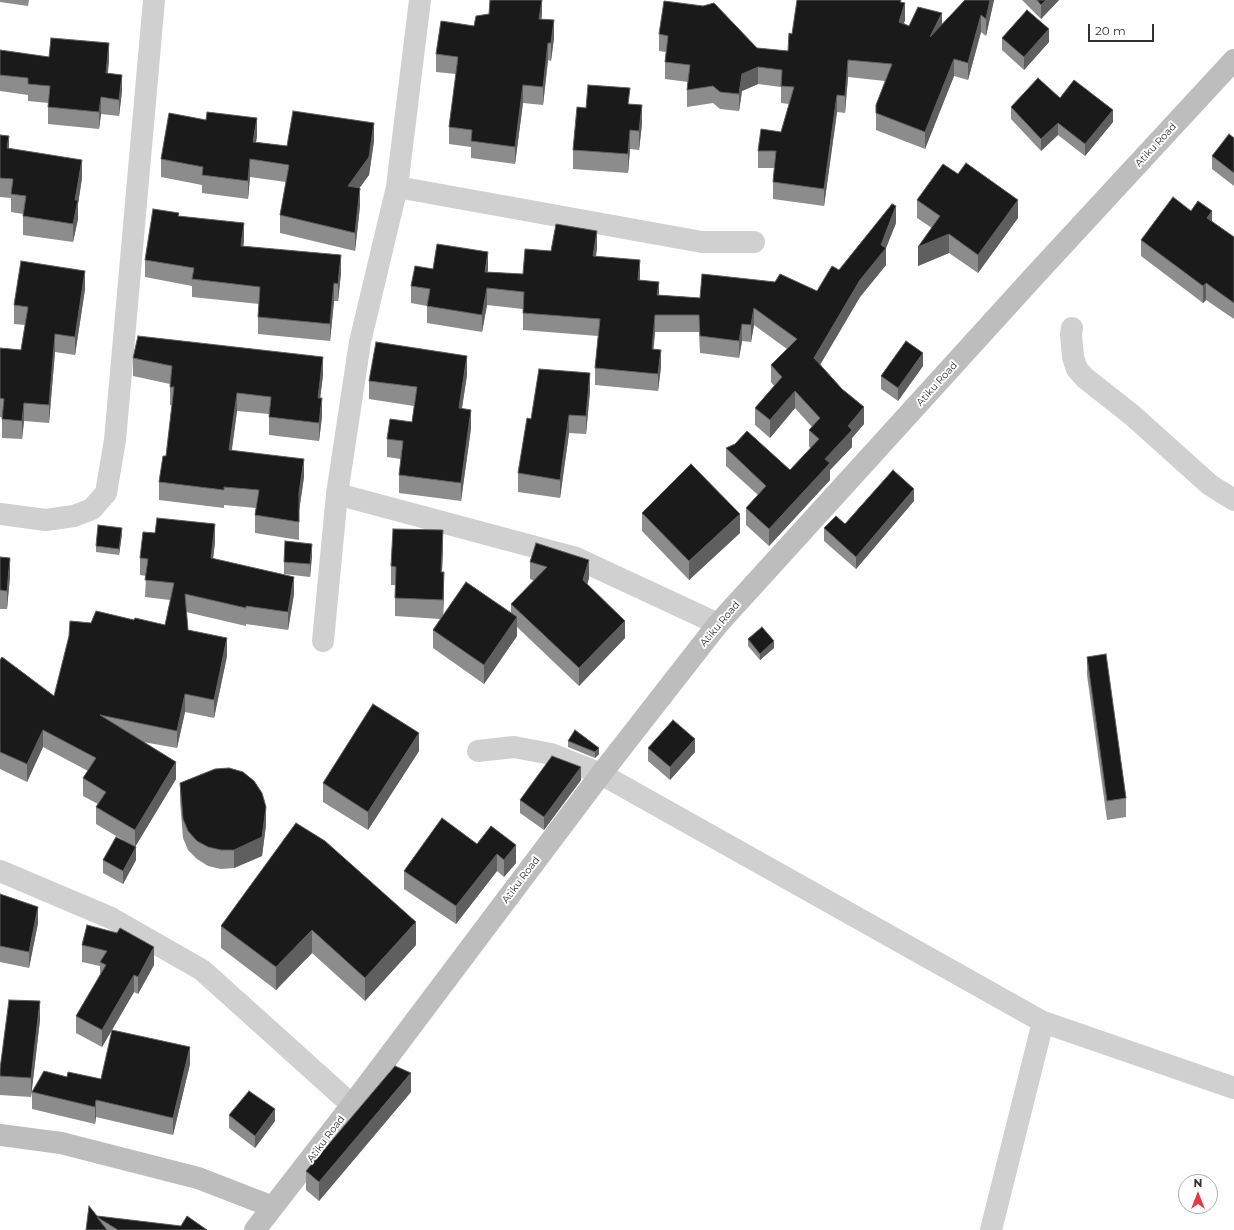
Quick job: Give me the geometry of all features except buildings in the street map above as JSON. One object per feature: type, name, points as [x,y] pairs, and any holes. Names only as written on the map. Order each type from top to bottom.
[{"type":"street","points":[[0,514],[46,520],[74,516],[92,509],[106,493],[115,440],[154,0]]},
{"type":"street","points":[[323,641],[337,494],[360,342],[398,187],[420,0]]},
{"type":"street","name":"Atiku Road","points":[[255,1230],[352,1105],[601,774],[718,624],[1032,279],[1234,60]]},
{"type":"street","points":[[398,187],[702,242],[754,242]]},
{"type":"street","points":[[1072,328],[1071,334],[1073,357],[1077,369],[1085,378],[1132,415],[1210,485],[1234,500]]},
{"type":"street","points":[[337,494],[576,558],[718,624]]},
{"type":"street","points":[[478,751],[514,747],[521,748],[551,754],[601,774],[1043,1022],[1234,1088]]},
{"type":"street","points":[[0,871],[111,918],[202,970],[352,1105]]},
{"type":"street","points":[[991,1230],[1043,1022]]},
{"type":"street","points":[[0,1135],[61,1143],[198,1178],[273,1207]]}]
